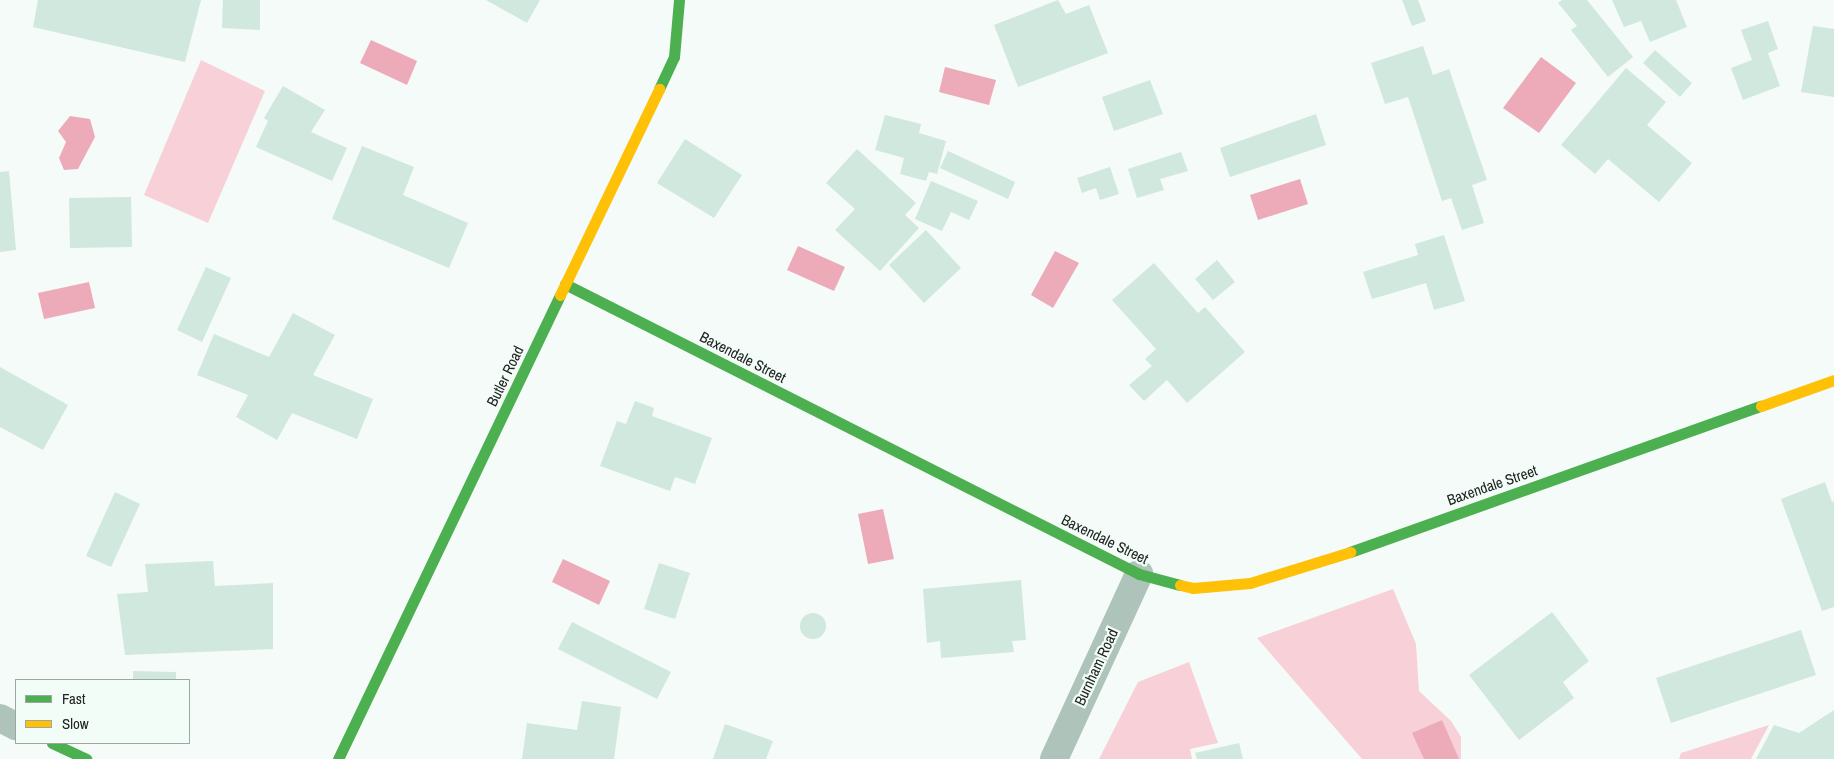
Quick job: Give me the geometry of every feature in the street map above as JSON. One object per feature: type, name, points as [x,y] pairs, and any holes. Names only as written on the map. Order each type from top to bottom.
[{"type":"street","name":"Butler Road","points":[[338,759],[674,57],[679,0]]},
{"type":"street","name":"Baxendale Street","points":[[565,284],[1138,574],[1193,588],[1250,583],[1315,564],[1834,380]]},
{"type":"street","name":"Burnham Road","points":[[1054,759],[1138,574]]},
{"type":"street","points":[[0,718],[15,726]]},
{"type":"street","points":[[54,744],[86,759]]},
{"type":"shaded area","points":[[371,40],[417,61],[407,85],[360,63]]},
{"type":"shaded area","points":[[1541,57],[1576,83],[1539,133],[1503,108]]},
{"type":"shaded area","points":[[201,60],[265,91],[208,223],[144,195]]},
{"type":"shaded area","points":[[945,67],[996,80],[989,105],[939,92]]},
{"type":"shaded area","points":[[70,116],[90,119],[95,137],[78,169],[64,170],[59,158],[66,142],[58,131]]},
{"type":"shaded area","points":[[1300,179],[1308,204],[1258,220],[1250,195]]},
{"type":"shaded area","points":[[798,246],[845,267],[834,291],[787,270]]},
{"type":"shaded area","points":[[1055,251],[1079,263],[1053,308],[1031,295]]},
{"type":"shaded area","points":[[89,282],[95,308],[44,319],[38,293]]},
{"type":"shaded area","points":[[883,509],[894,559],[868,564],[858,514]]},
{"type":"shaded area","points":[[563,559],[610,581],[599,605],[552,582]]},
{"type":"shaded area","points":[[1393,589],[1416,644],[1419,691],[1451,721],[1461,737],[1461,759],[1362,759],[1257,638]]},
{"type":"shaded area","points":[[1189,662],[1218,743],[1190,749],[1192,759],[1099,759],[1138,682]]},
{"type":"shaded area","points":[[1442,720],[1459,759],[1424,759],[1412,733]]},
{"type":"shaded area","points":[[1769,725],[1751,759],[1679,759],[1681,753]]},
{"type":"building","points":[[38,0],[201,0],[185,62],[33,27]]},
{"type":"building","points":[[223,0],[260,0],[260,30],[222,28]]},
{"type":"building","points":[[486,0],[540,0],[527,23]]},
{"type":"building","points":[[1058,0],[1066,14],[1089,5],[1108,53],[1018,87],[994,25]]},
{"type":"building","points":[[1402,0],[1418,0],[1426,21],[1412,26]]},
{"type":"building","points":[[1562,0],[1587,0],[1633,57],[1608,77],[1571,30],[1577,26],[1558,3]]},
{"type":"building","points":[[1612,0],[1676,0],[1687,27],[1650,42],[1641,21],[1624,27]]},
{"type":"building","points":[[1768,21],[1778,49],[1768,53],[1780,86],[1743,100],[1731,68],[1752,60],[1741,30]]},
{"type":"building","points":[[1813,26],[1834,29],[1834,97],[1801,92]]},
{"type":"building","points":[[1423,46],[1433,75],[1449,69],[1487,180],[1472,185],[1484,223],[1462,230],[1451,198],[1442,201],[1408,97],[1385,104],[1371,63]]},
{"type":"building","points":[[1655,50],[1692,83],[1680,97],[1643,63]]},
{"type":"building","points":[[1626,68],[1666,102],[1647,125],[1692,163],[1659,202],[1608,159],[1595,174],[1561,145]]},
{"type":"building","points":[[1150,80],[1163,114],[1114,131],[1102,97]]},
{"type":"building","points":[[283,86],[325,110],[311,132],[347,148],[332,181],[256,147],[268,121],[264,118]]},
{"type":"building","points":[[1316,114],[1326,145],[1230,177],[1220,148]]},
{"type":"building","points":[[885,115],[921,124],[919,133],[946,141],[937,174],[929,172],[926,181],[900,174],[904,158],[875,150]]},
{"type":"building","points":[[685,139],[742,175],[714,218],[657,183]]},
{"type":"building","points":[[362,146],[414,167],[403,195],[468,223],[449,268],[332,219]]},
{"type":"building","points":[[857,149],[916,203],[905,215],[919,228],[880,271],[835,230],[855,209],[826,183]]},
{"type":"building","points":[[948,151],[1015,182],[1008,199],[940,168]]},
{"type":"building","points":[[1181,152],[1188,171],[1160,179],[1164,190],[1137,198],[1128,169]]},
{"type":"building","points":[[1110,167],[1119,194],[1100,200],[1096,188],[1082,193],[1077,178]]},
{"type":"building","points":[[9,171],[16,250],[0,252],[0,172]]},
{"type":"building","points":[[931,181],[978,201],[969,220],[951,212],[942,231],[915,219]]},
{"type":"building","points":[[131,197],[132,247],[70,248],[69,198]]},
{"type":"building","points":[[926,230],[961,268],[924,303],[889,265]]},
{"type":"building","points":[[1444,235],[1465,301],[1434,310],[1426,283],[1372,299],[1363,272],[1418,255],[1415,244]]},
{"type":"building","points":[[1217,260],[1235,282],[1213,300],[1195,279]]},
{"type":"building","points":[[1154,263],[1198,313],[1205,307],[1245,352],[1187,403],[1167,380],[1144,401],[1129,385],[1152,366],[1145,359],[1156,349],[1112,300]]},
{"type":"building","points":[[206,267],[231,278],[202,342],[177,330]]},
{"type":"building","points":[[293,313],[335,335],[313,375],[373,399],[357,439],[292,413],[277,440],[236,417],[248,395],[197,375],[214,334],[269,357]]},
{"type":"building","points":[[0,367],[68,405],[43,450],[0,427]]},
{"type":"building","points":[[635,401],[654,408],[652,416],[712,438],[695,484],[675,477],[670,491],[600,466],[617,421],[626,424]]},
{"type":"building","points":[[1825,482],[1832,502],[1834,501],[1834,607],[1822,611],[1781,499]]},
{"type":"building","points":[[115,492],[140,504],[111,567],[86,556]]},
{"type":"building","points":[[213,561],[215,586],[273,583],[273,649],[125,655],[117,594],[148,592],[145,564]]},
{"type":"building","points":[[659,563],[690,573],[675,619],[644,609]]},
{"type":"building","points":[[1021,580],[1026,640],[1012,641],[1014,652],[941,658],[940,641],[927,643],[923,589]]},
{"type":"building","points":[[1552,612],[1589,661],[1563,682],[1574,698],[1519,740],[1469,675]]},
{"type":"building","points":[[813,613],[822,617],[826,626],[822,635],[813,639],[804,635],[800,626],[804,617]]},
{"type":"building","points":[[572,622],[671,672],[657,699],[558,649]]},
{"type":"building","points":[[1801,630],[1816,675],[1671,723],[1656,678]]},
{"type":"building","points":[[133,671],[176,672],[176,679],[133,679]]},
{"type":"building","points":[[582,701],[621,707],[614,759],[522,759],[527,723],[577,730]]},
{"type":"building","points":[[1834,710],[1834,759],[1756,759],[1774,725],[1799,733]]},
{"type":"building","points":[[725,724],[773,741],[766,759],[713,759]]},
{"type":"building","points":[[1239,743],[1243,759],[1197,759],[1195,753]]},
{"type":"traffic: fast","points":[[659,89],[674,57],[679,0]]},
{"type":"traffic: fast","points":[[565,284],[1139,574],[1180,585]]},
{"type":"traffic: fast","points":[[338,759],[560,295]]},
{"type":"traffic: fast","points":[[1350,552],[1761,406]]},
{"type":"traffic: fast","points":[[54,744],[86,759]]},
{"type":"traffic: slow","points":[[560,295],[659,89]]},
{"type":"traffic: slow","points":[[1761,406],[1834,380]]},
{"type":"traffic: slow","points":[[1180,585],[1193,588],[1250,583],[1350,552]]}]
